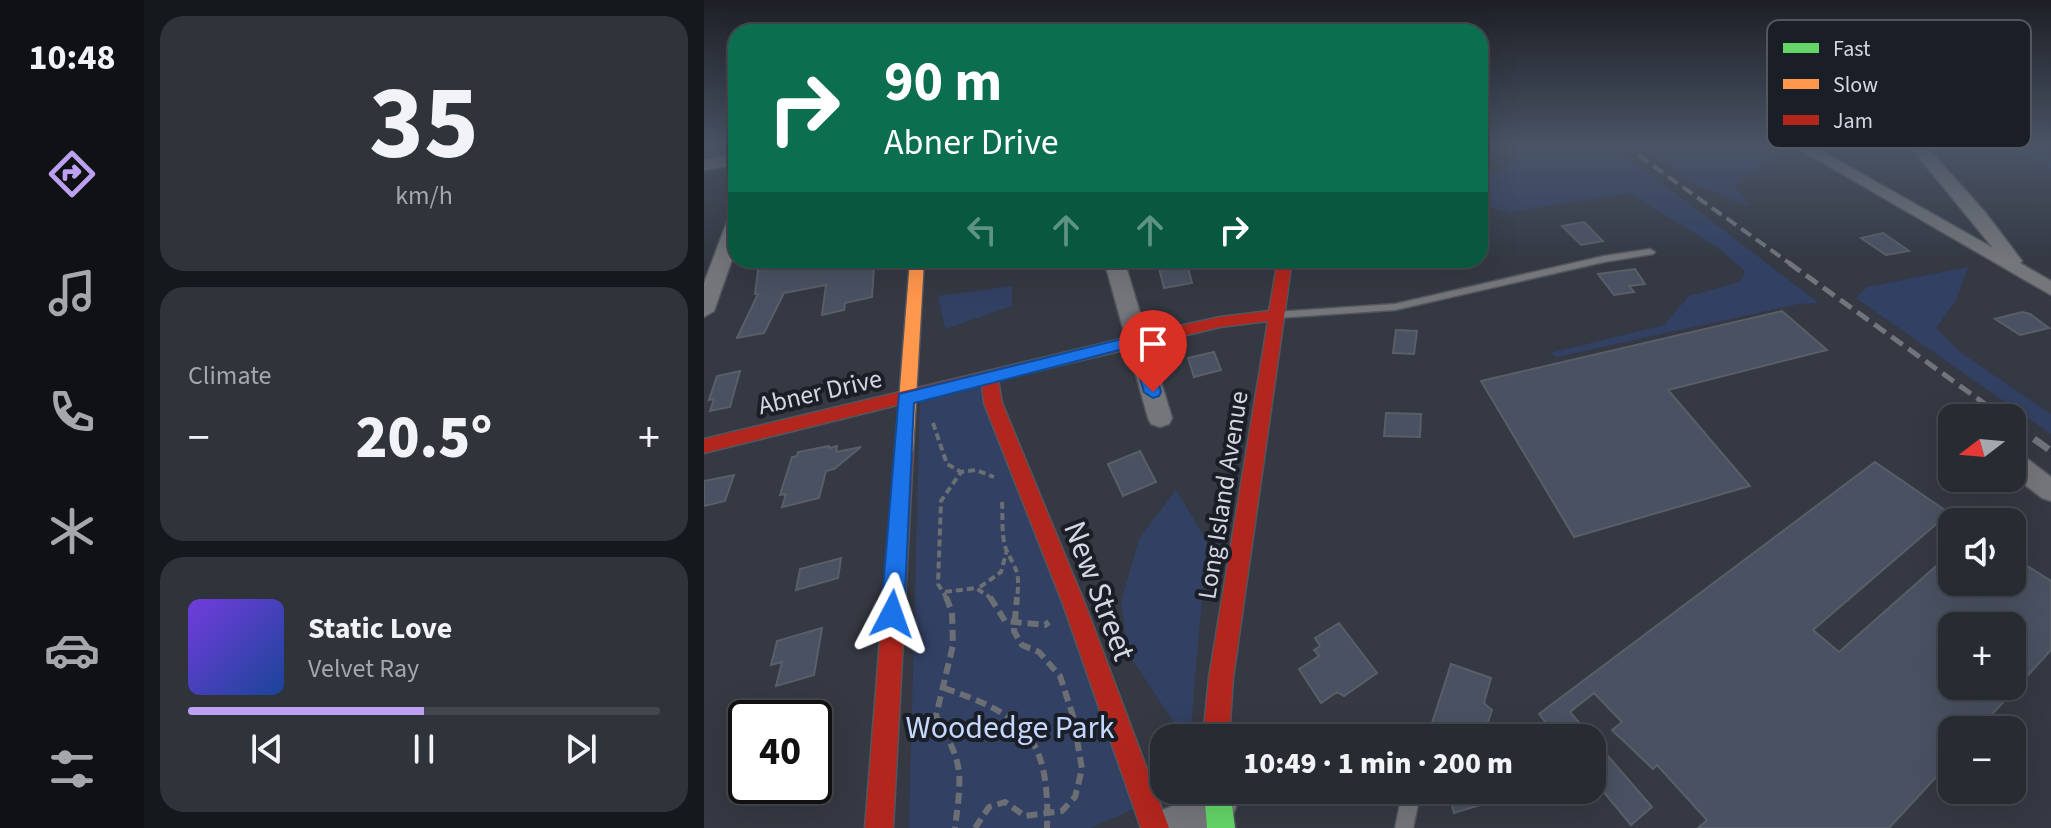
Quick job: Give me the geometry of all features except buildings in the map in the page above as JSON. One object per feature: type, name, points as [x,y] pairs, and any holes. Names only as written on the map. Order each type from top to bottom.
[{"type":"street","points":[[1867,184],[2051,289]]},
{"type":"street","points":[[1951,184],[1979,216],[2018,270]]},
{"type":"street","points":[[704,311],[728,244]]},
{"type":"street","points":[[879,828],[916,268]]},
{"type":"street","points":[[1116,268],[1160,418]]},
{"type":"street","name":"Long Island Avenue","points":[[1217,724],[1221,678],[1284,268]]},
{"type":"street","name":"Abner Drive","points":[[704,446],[1138,340],[1220,322],[1276,315]]},
{"type":"street","name":"New Street","points":[[989,376],[993,403],[1074,604],[1155,828]]},
{"type":"street","points":[[2026,472],[2051,491]]},
{"type":"street","points":[[1162,828],[1219,808]]},
{"type":"lane","points":[[1276,315],[1395,307],[1591,262],[1650,252]]},
{"type":"lane","points":[[1404,828],[1409,804]]},
{"type":"path","points":[[904,430],[935,423],[947,464],[961,472],[976,470],[999,479]]},
{"type":"path","points":[[955,828],[961,781],[957,754],[936,716],[952,651],[953,617],[945,592],[938,584],[941,501],[961,472]]},
{"type":"path","points":[[945,592],[980,587],[1001,572],[1007,550],[1001,491]]},
{"type":"path","points":[[975,828],[989,807],[1005,802],[1025,816],[1062,811],[1075,797],[1082,769],[1073,716],[1060,676],[1039,652],[1022,645],[1014,631],[1019,576],[1016,563],[1007,550]]},
{"type":"path","points":[[980,587],[988,590],[1005,621],[1015,623]]},
{"type":"path","points":[[944,688],[983,700],[1029,732],[1047,771],[1047,828]]},
{"type":"green space","points":[[1488,184],[1663,184],[1819,303],[1798,304],[1557,357],[1550,353],[1664,325],[1689,296],[1740,282],[1745,271],[1717,247],[1629,193],[1510,212],[1488,207]]},
{"type":"green space","points":[[1694,184],[1736,184],[1734,185],[1750,207]]},
{"type":"green space","points":[[1968,267],[1956,300],[1936,328],[1960,352],[2051,414],[2051,434],[2026,417],[2026,404],[2008,404],[1856,298],[1867,287]]},
{"type":"green space","points":[[1012,286],[1012,306],[945,329],[938,296]]},
{"type":"green space","name":"Woodedge Park","points":[[987,383],[1145,804],[1091,828],[909,828],[920,398]]},
{"type":"green space","points":[[1176,490],[1207,541],[1191,724],[1175,724],[1128,653],[1121,602],[1139,539]]},
{"type":"railway","points":[[1678,184],[1792,265]]},
{"type":"railway","points":[[1789,263],[1985,404]]},
{"type":"railway","points":[[2026,433],[2051,451]]},
{"type":"traffic: fast","points":[[1218,804],[1221,828]]},
{"type":"traffic: slow","points":[[904,452],[916,268]]},
{"type":"traffic: jam","points":[[1217,724],[1221,678],[1284,268]]},
{"type":"traffic: jam","points":[[704,446],[1138,340],[1220,322],[1276,315]]},
{"type":"traffic: jam","points":[[989,376],[993,403],[1074,604],[1155,828]]},
{"type":"traffic: jam","points":[[879,828],[904,452]]},
{"type":"route","points":[[892,614],[906,399],[1138,340],[1153,392]]}]
